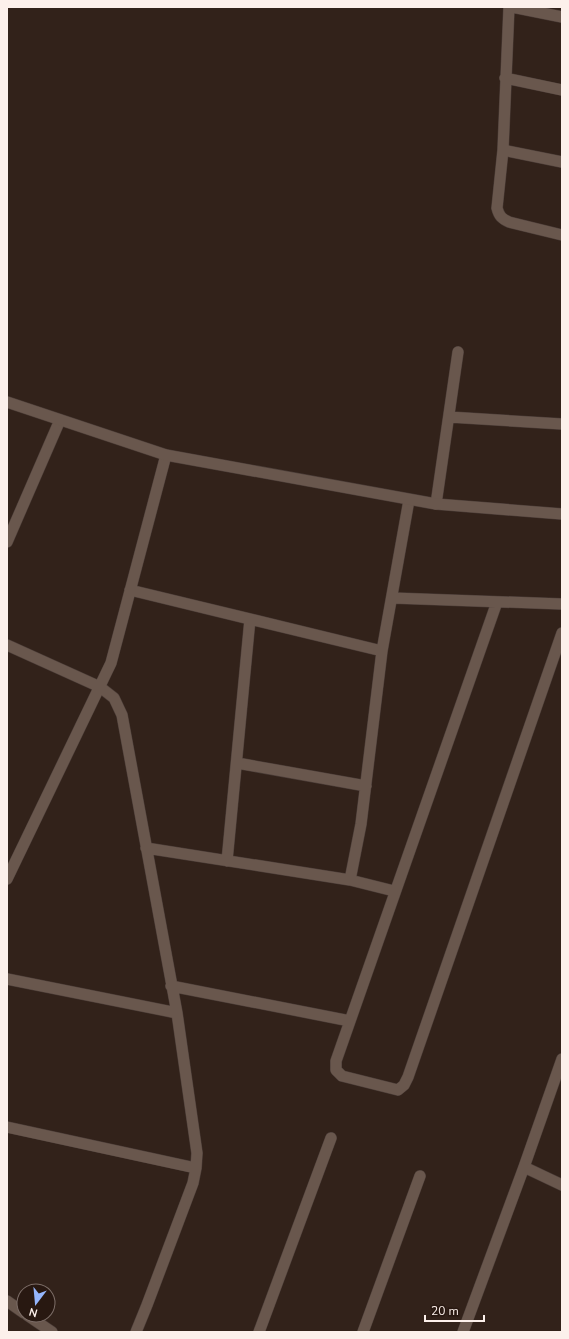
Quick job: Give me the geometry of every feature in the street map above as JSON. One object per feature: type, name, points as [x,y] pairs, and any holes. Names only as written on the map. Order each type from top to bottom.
[{"type":"street","points":[[508,7],[503,150],[497,208],[498,214],[502,219],[509,222],[562,234]]},
{"type":"street","points":[[512,7],[562,17]]},
{"type":"street","points":[[505,78],[562,90]]},
{"type":"street","points":[[503,150],[562,162]]},
{"type":"street","points":[[436,504],[458,352]]},
{"type":"street","points":[[7,402],[166,455],[409,500],[436,504],[562,514]]},
{"type":"street","points":[[449,417],[562,424]]},
{"type":"street","points":[[7,542],[60,420]]},
{"type":"street","points":[[7,879],[111,663],[166,455]]},
{"type":"street","points":[[350,880],[361,824],[382,651],[393,598],[409,500]]},
{"type":"street","points":[[130,590],[382,651]]},
{"type":"street","points":[[393,598],[562,604]]},
{"type":"street","points":[[497,602],[394,891],[336,1061],[336,1070],[342,1076],[398,1090],[404,1085],[562,633]]},
{"type":"street","points":[[228,860],[250,619]]},
{"type":"street","points":[[7,645],[100,687],[114,698],[122,715],[177,1013],[197,1153],[193,1183],[136,1332]]},
{"type":"street","points":[[237,763],[366,786]]},
{"type":"street","points":[[146,848],[350,880],[394,891]]},
{"type":"street","points":[[7,979],[177,1013]]},
{"type":"street","points":[[171,986],[350,1021]]},
{"type":"street","points":[[464,1332],[562,1058]]},
{"type":"street","points":[[7,1127],[196,1168]]},
{"type":"street","points":[[259,1332],[331,1138]]},
{"type":"street","points":[[524,1167],[562,1185]]},
{"type":"street","points":[[363,1332],[420,1176]]},
{"type":"street","points":[[7,1301],[16,1307]]},
{"type":"street","points":[[39,1323],[52,1332]]}]
